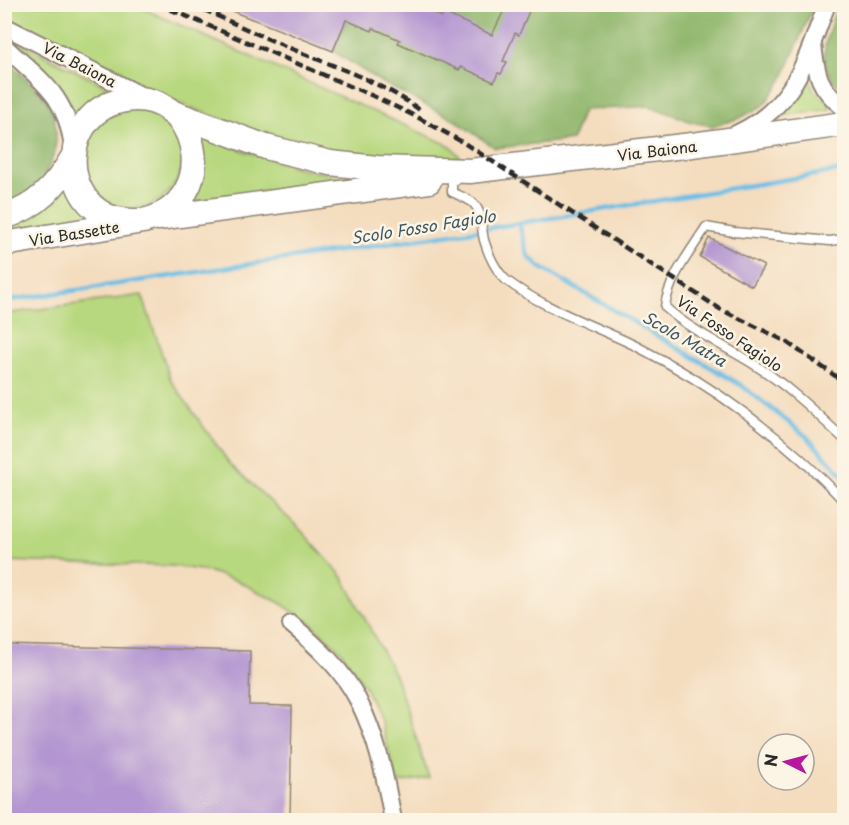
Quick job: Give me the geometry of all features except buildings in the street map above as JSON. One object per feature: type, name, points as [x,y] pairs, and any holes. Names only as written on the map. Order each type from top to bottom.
[{"type":"main road","points":[[137,99],[163,107],[183,124],[191,139],[195,155],[194,171],[189,187],[180,201],[167,212],[148,220],[125,221],[108,216],[93,206],[81,192],[74,176],[73,155],[78,135],[88,119],[102,108],[119,101],[137,99]]},
{"type":"main road","name":"Via Baiona","points":[[163,107],[266,147],[330,163],[377,168],[470,171]]},
{"type":"main road","name":"Via Baiona","points":[[148,220],[428,181],[470,171],[844,124]]},
{"type":"main road","name":"Via Bassette","points":[[4,217],[21,212],[37,202],[56,184],[73,155]]},
{"type":"main road","name":"Via Bassette","points":[[4,244],[148,220]]},
{"type":"street","points":[[722,141],[753,127],[778,107],[795,82],[827,4]]},
{"type":"street","name":"Via Baiona","points":[[4,26],[163,107]]},
{"type":"street","points":[[813,40],[815,67],[820,82],[831,98],[844,108]]},
{"type":"street","name":"Via Baiona","points":[[4,46],[52,91],[65,112],[70,128],[73,155]]},
{"type":"street","points":[[291,624],[327,657],[358,699],[377,745],[393,820]]},
{"type":"lane","points":[[470,171],[452,183],[452,192],[473,203],[480,213],[484,241],[490,258],[503,277],[522,292],[638,347],[688,375],[763,427],[816,471],[844,501]]},
{"type":"lane","name":"Via Fosso Fagiolo","points":[[844,239],[830,241],[734,232],[706,227],[678,272],[667,296],[665,307],[677,318],[757,366],[810,406],[844,439]]},
{"type":"green space","points":[[4,5],[135,5],[451,146],[461,158],[390,158],[298,149],[182,104],[62,49],[5,18]]},
{"type":"green space","points":[[353,5],[814,5],[782,80],[764,105],[740,118],[713,126],[692,122],[650,106],[583,110],[572,140],[495,148],[453,119],[381,82],[333,51]]},
{"type":"green space","points":[[838,5],[844,5],[844,92],[828,71],[824,51]]},
{"type":"green space","points":[[12,39],[108,87],[86,104],[73,118],[70,102],[40,66],[15,45]]},
{"type":"green space","points":[[4,58],[44,96],[54,116],[56,132],[51,163],[43,177],[33,189],[4,204]]},
{"type":"green space","points":[[807,73],[814,91],[829,103],[831,109],[777,117],[792,98]]},
{"type":"green space","points":[[132,106],[165,118],[180,143],[183,162],[178,179],[161,199],[138,208],[125,208],[112,205],[100,198],[88,185],[83,172],[84,145],[86,136],[97,124]]},
{"type":"green space","points":[[195,132],[241,150],[306,170],[354,178],[353,182],[249,193],[182,205]]},
{"type":"green space","points":[[67,185],[98,218],[5,231],[5,228]]},
{"type":"green space","points":[[142,295],[171,381],[230,464],[298,527],[342,576],[396,677],[429,778],[397,783],[381,722],[364,685],[340,650],[311,623],[280,603],[238,581],[207,571],[173,566],[5,561],[5,314]]},
{"type":"waterway","name":"Scolo Fosso Fagiolo","points":[[4,301],[465,232],[844,170]]},
{"type":"waterway","name":"Scolo Matra","points":[[519,224],[528,256],[540,267],[741,385],[806,436],[844,476]]},
{"type":"railway","points":[[158,4],[419,118],[464,143],[720,309],[785,341],[844,382]]},
{"type":"railway","points":[[191,4],[279,44],[375,83],[421,111]]}]
